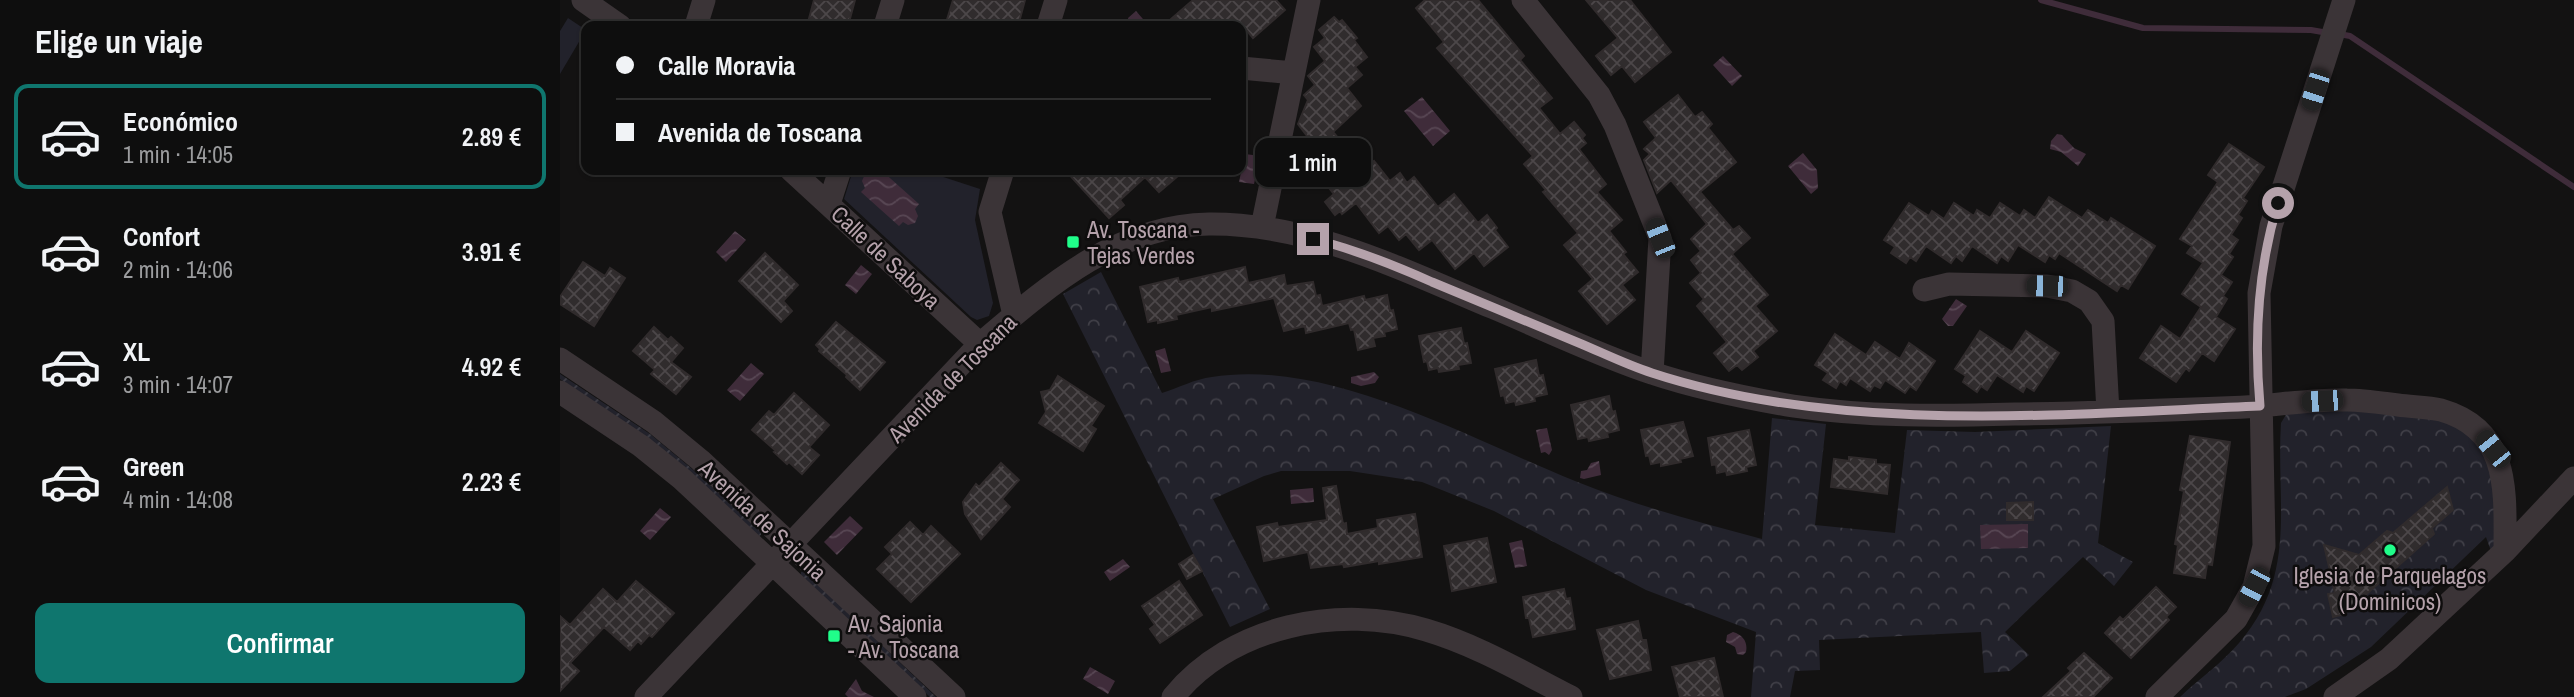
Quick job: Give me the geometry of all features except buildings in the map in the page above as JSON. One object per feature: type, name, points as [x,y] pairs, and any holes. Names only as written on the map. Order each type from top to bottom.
[{"type":"street","points":[[583,0],[613,21]]},
{"type":"street","points":[[698,21],[704,0]]},
{"type":"street","points":[[887,21],[893,0]]},
{"type":"street","points":[[1050,21],[1056,0]]},
{"type":"street","points":[[1262,227],[1309,0]]},
{"type":"street","points":[[1523,0],[1599,95],[1615,125],[1660,238],[1652,373]]},
{"type":"street","points":[[2157,697],[2236,619],[2254,587],[2264,546],[2259,293],[2271,226],[2344,0]]},
{"type":"street","points":[[1246,69],[1294,74]]},
{"type":"street","name":"Calle de Saboya","points":[[797,175],[981,344]]},
{"type":"street","points":[[830,204],[839,175]]},
{"type":"street","points":[[1001,175],[990,212],[1014,315]]},
{"type":"street","name":"Avenida de Toscana","points":[[646,697],[981,344],[1014,315],[1083,262],[1122,243],[1163,229],[1196,225],[1262,227],[1339,245],[1652,373],[1794,406],[1951,416],[2260,406],[2349,399],[2440,410],[2478,430],[2493,449],[2501,467],[2505,489],[2505,551]]},
{"type":"street","points":[[1923,290],[1949,284],[2047,286],[2072,291],[2088,301],[2103,321],[2108,412]]},
{"type":"street","name":"Avenida de Sajonia","points":[[560,359],[654,422],[699,460],[954,697]]},
{"type":"street","name":"Avenida de Sajonia","points":[[560,392],[641,446],[682,480],[915,697]]},
{"type":"street","points":[[2335,697],[2389,659],[2505,551],[2574,478]]},
{"type":"street","points":[[1173,697],[1184,684],[1219,656],[1261,634],[1312,621],[1366,620],[1425,629],[1479,650],[1571,697]]},
{"type":"green space","points":[[568,18],[581,27],[581,38],[560,74],[560,31]]},
{"type":"green space","points":[[851,175],[937,175],[980,189],[975,220],[993,303],[989,316],[977,320],[971,317],[844,199]]},
{"type":"green space","points":[[1101,272],[1162,393],[1206,378],[1257,374],[1303,379],[1350,390],[1398,406],[1598,490],[1762,539],[1772,418],[1826,424],[1815,525],[1895,533],[1907,430],[1975,432],[2111,426],[2098,543],[2133,562],[2114,586],[2083,557],[2005,632],[2029,655],[2010,671],[1984,673],[1981,632],[1819,640],[1820,670],[1795,671],[1790,697],[1751,697],[1756,632],[1646,590],[1494,511],[1422,482],[1350,471],[1281,471],[1213,499],[1270,609],[1230,627],[1063,294]]},
{"type":"green space","points":[[560,374],[650,434],[691,468],[761,532],[761,535],[647,437],[560,379]]},
{"type":"green space","points":[[2299,407],[2440,417],[2476,438],[2493,467],[2498,548],[2492,554],[2486,537],[2371,647],[2306,689],[2285,697],[2180,697],[2239,643],[2258,617],[2270,591],[2280,538],[2281,423],[2287,413]]},
{"type":"green space","points":[[804,571],[936,697],[930,697],[801,575]]},
{"type":"water","points":[[1136,11],[1145,21],[1128,21],[1128,18]]},
{"type":"water","points":[[1723,56],[1742,76],[1732,86],[1713,65]]},
{"type":"water","points":[[1422,97],[1450,131],[1433,146],[1404,111]]},
{"type":"water","points":[[2057,134],[2086,154],[2078,166],[2061,152],[2050,149],[2051,141]]},
{"type":"water","points":[[1803,153],[1817,170],[1818,188],[1811,194],[1788,166]]},
{"type":"water","points":[[1246,154],[1260,156],[1254,184],[1239,182],[1240,175],[1246,175]]},
{"type":"water","points":[[865,175],[887,175],[919,204],[915,209],[918,216],[915,223],[908,225],[903,222],[899,226],[861,192],[865,188],[862,181]]},
{"type":"water","points":[[735,231],[746,240],[726,262],[716,252]]},
{"type":"water","points":[[861,265],[872,274],[856,294],[845,285]]},
{"type":"water","points":[[1956,299],[1967,306],[1953,326],[1948,326],[1942,319]]},
{"type":"water","points":[[1165,348],[1171,371],[1161,373],[1155,351]]},
{"type":"water","points":[[751,363],[764,374],[740,401],[727,390]]},
{"type":"water","points":[[1374,372],[1379,377],[1375,383],[1361,386],[1351,383],[1351,377]]},
{"type":"water","points":[[1547,428],[1552,450],[1549,455],[1541,453],[1536,430]]},
{"type":"water","points":[[1599,461],[1601,475],[1580,478],[1581,471],[1587,470],[1591,463]]},
{"type":"water","points":[[1313,488],[1314,502],[1291,504],[1290,490]]},
{"type":"water","points":[[660,508],[671,517],[650,540],[640,531]]},
{"type":"water","points":[[850,516],[863,528],[837,555],[824,542]]},
{"type":"water","points":[[2028,524],[2028,548],[1981,549],[1980,525]]},
{"type":"water","points":[[1522,540],[1527,566],[1515,568],[1509,543]]},
{"type":"water","points":[[1123,559],[1130,567],[1110,581],[1104,572]]},
{"type":"water","points":[[1733,632],[1740,635],[1745,642],[1746,652],[1743,655],[1737,654],[1735,647],[1726,642],[1727,635]]},
{"type":"water","points":[[1090,667],[1115,681],[1108,694],[1083,679]]},
{"type":"water","points":[[856,679],[862,691],[874,697],[848,697],[845,694]]},
{"type":"waterway","points":[[2041,0],[2143,28],[2311,30],[2328,33]]},
{"type":"waterway","points":[[2339,34],[2350,36],[2574,187]]},
{"type":"place","name":"Av. Toscana - Tejas Verdes","points":[[1073,242]]},
{"type":"place","name":"Iglesia de Parquelagos (Dominicos)","points":[[2390,550]]},
{"type":"place","name":"Av. Sajonia - Av. Toscana","points":[[834,636]]},
{"type":"route","points":[[1313,239],[1339,245],[1410,272],[1652,373],[1724,391],[1794,406],[1872,412],[1951,416],[2108,412],[2260,406],[2259,293],[2278,203]]}]
